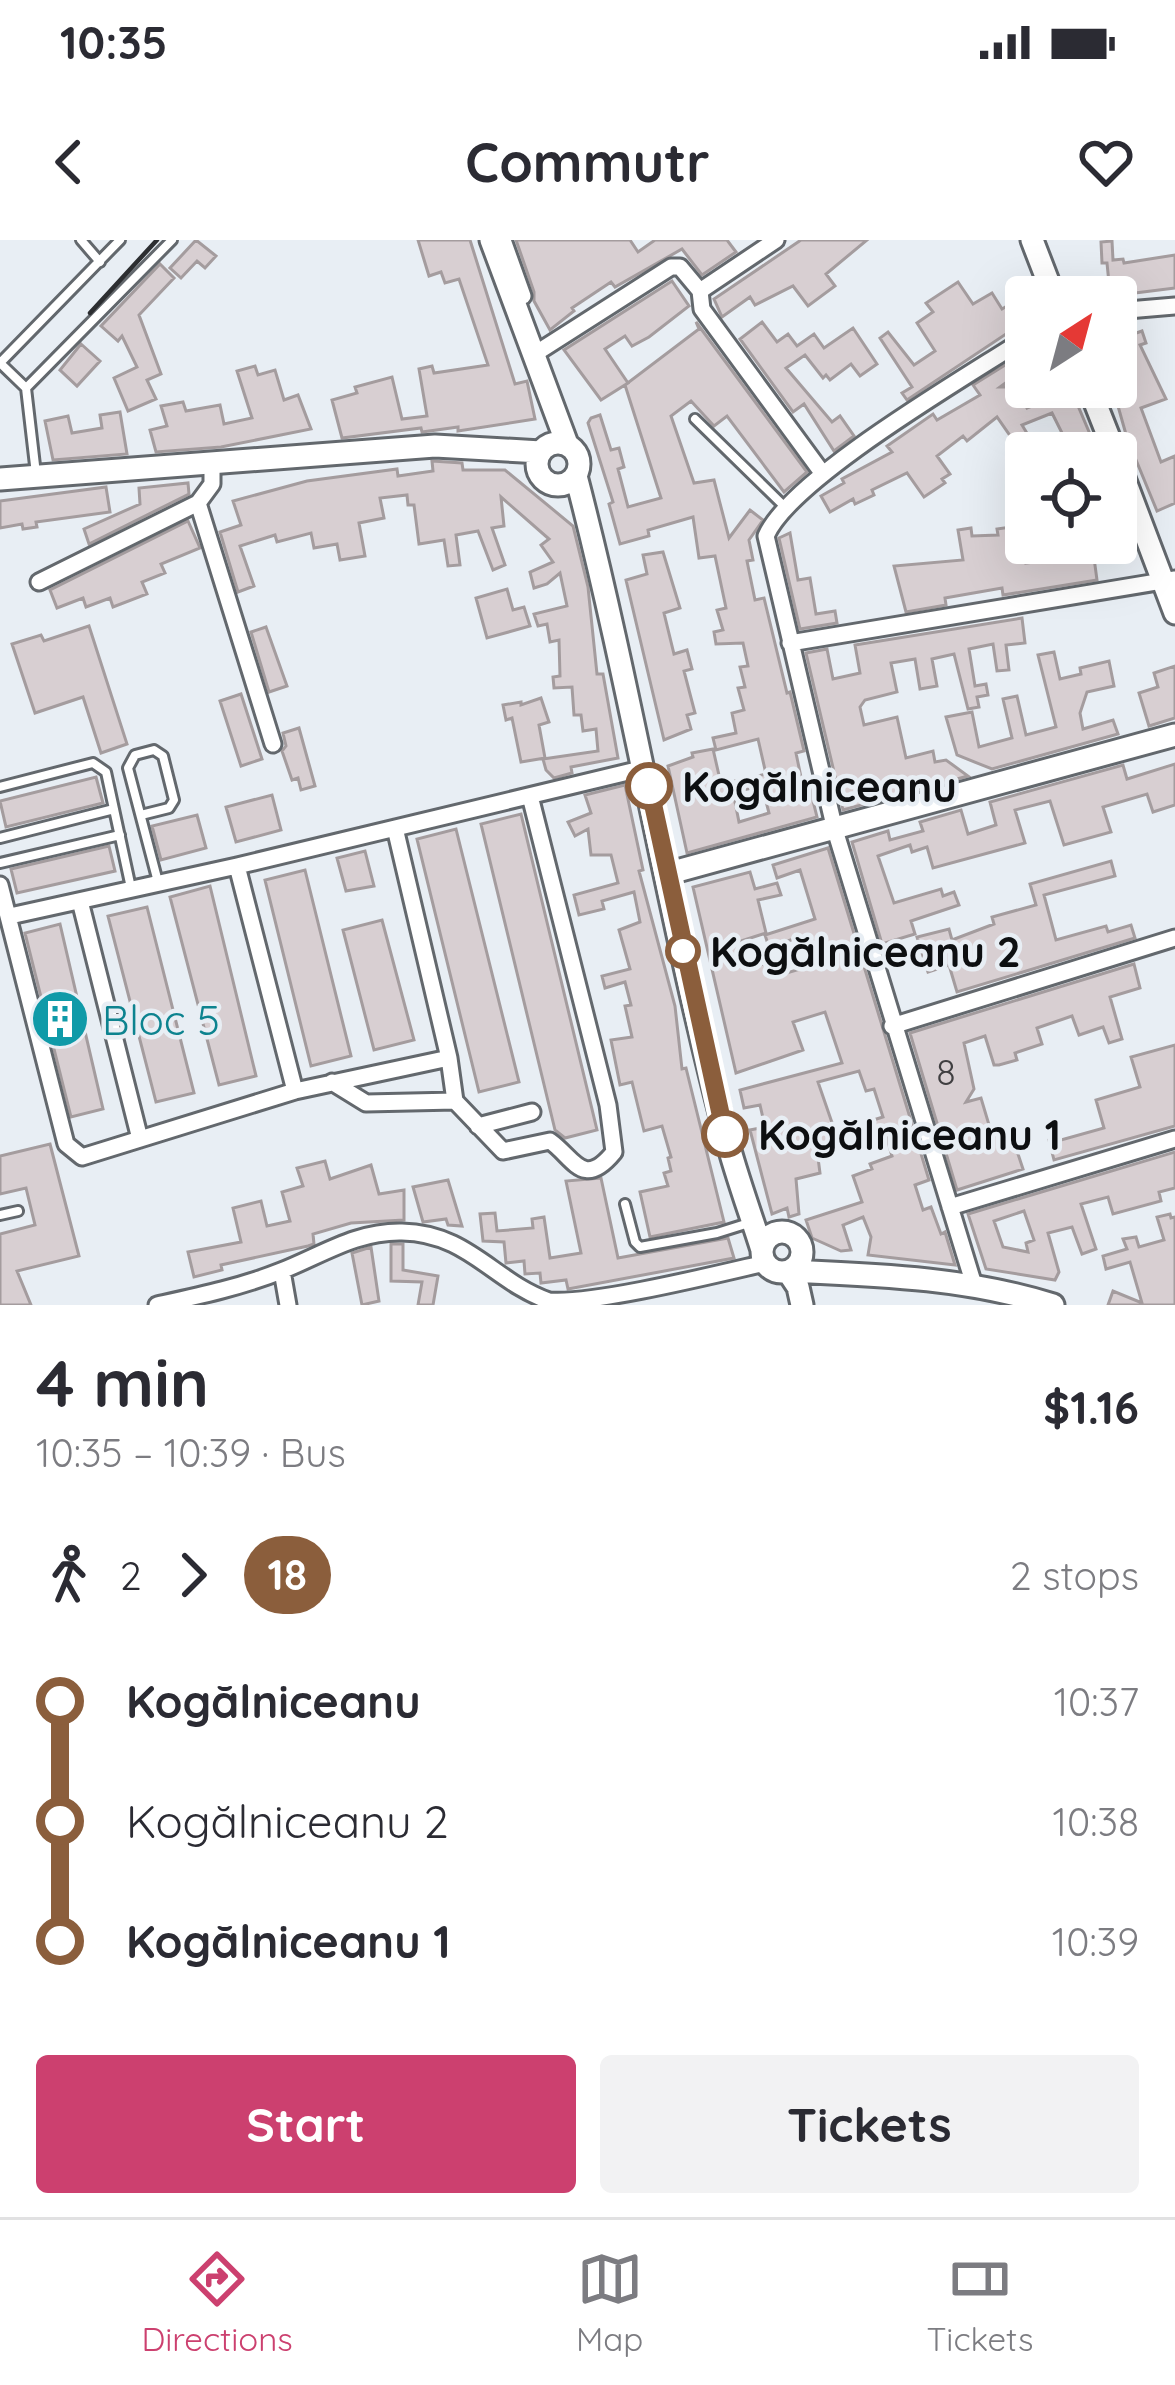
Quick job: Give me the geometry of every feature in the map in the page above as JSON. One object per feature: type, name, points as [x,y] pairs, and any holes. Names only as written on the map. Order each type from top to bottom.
[{"type":"main road","points":[[491,240],[553,410],[555,462],[591,533],[700,1030],[763,1256],[775,1271],[859,1272],[974,1285],[1053,1305]]},
{"type":"main road","points":[[1032,240],[1046,276]]},
{"type":"main road","points":[[0,479],[455,446],[555,462]]},
{"type":"main road","points":[[1137,505],[1170,581],[1175,613]]},
{"type":"main road","points":[[666,874],[1175,734]]},
{"type":"main road","points":[[743,1194],[765,1218],[859,1272]]},
{"type":"main road","points":[[763,1256],[774,1234],[792,1235]]},
{"type":"main road","points":[[789,1271],[802,1254],[792,1235]]},
{"type":"main road","points":[[789,1271],[802,1305]]},
{"type":"street","points":[[481,240],[524,352],[537,357]]},
{"type":"street","points":[[503,240],[537,357]]},
{"type":"street","points":[[700,291],[776,240]]},
{"type":"street","points":[[537,357],[671,267],[686,270],[700,291],[703,309],[823,474]]},
{"type":"street","points":[[1137,309],[1175,306]]},
{"type":"street","points":[[974,1285],[835,830],[766,536],[786,508],[823,474],[1005,352]]},
{"type":"street","points":[[38,582],[198,503],[209,491],[212,462]]},
{"type":"street","points":[[198,503],[273,744]]},
{"type":"street","points":[[790,643],[1170,581]]},
{"type":"street","points":[[10,916],[645,768]]},
{"type":"street","points":[[395,828],[455,1101],[503,1151],[554,1143],[573,1167],[600,1166],[614,1152],[608,1105],[530,796]]},
{"type":"street","points":[[237,866],[295,1091]]},
{"type":"street","points":[[0,885],[65,1144],[82,1157],[295,1091],[448,1058]]},
{"type":"street","points":[[80,901],[140,1139]]},
{"type":"street","points":[[892,1025],[1175,938]]},
{"type":"street","points":[[332,1082],[366,1103],[455,1101]]},
{"type":"street","points":[[478,1126],[532,1112]]},
{"type":"street","points":[[950,1207],[1175,1139]]},
{"type":"street","points":[[157,1305],[282,1271],[370,1234],[414,1232],[466,1249],[530,1299],[561,1304],[580,1305],[763,1256]]},
{"type":"street","points":[[282,1271],[288,1305]]},
{"type":"lane","points":[[81,240],[100,262]]},
{"type":"lane","points":[[36,476],[26,388],[0,362],[120,240]]},
{"type":"lane","points":[[26,388],[172,240]]},
{"type":"lane","points":[[695,419],[786,508]]},
{"type":"lane","points":[[141,815],[169,808],[174,800],[163,756],[154,750],[129,760],[141,815],[159,883]]},
{"type":"lane","points":[[0,787],[93,764],[106,772],[131,889]]},
{"type":"lane","points":[[0,838],[114,809]]},
{"type":"lane","points":[[0,863],[120,836]]},
{"type":"lane","points":[[625,1204],[635,1242],[648,1248],[753,1222]]},
{"type":"lane","points":[[0,1215],[18,1210]]},
{"type":"building","points":[[196,240],[216,256],[205,268],[197,261],[181,278],[170,268]]},
{"type":"building","points":[[418,240],[470,240],[515,384],[527,381],[535,419],[458,431],[458,427],[422,432],[421,428],[342,438],[332,400],[357,393],[355,387],[392,377],[402,419],[427,416],[419,369],[432,366],[434,373],[488,365],[459,279],[445,283],[441,272],[429,276]]},
{"type":"building","points":[[516,240],[630,240],[638,252],[655,240],[727,240],[736,252],[702,275],[682,249],[615,287],[611,282],[572,308],[550,330],[534,301]]},
{"type":"building","points":[[801,240],[867,240],[826,274],[835,286],[808,306],[793,286],[755,305],[750,297],[722,317],[714,299]]},
{"type":"building","points":[[1112,241],[1113,260],[1124,263],[1175,255],[1175,288],[1137,293],[1137,276],[1108,276],[1101,242]]},
{"type":"building","points":[[160,264],[174,278],[139,315],[161,374],[147,380],[156,399],[128,411],[114,378],[137,367],[122,336],[118,341],[101,326]]},
{"type":"building","points":[[672,281],[689,306],[632,346],[625,336],[605,349],[628,383],[601,400],[564,350]]},
{"type":"building","points":[[958,282],[973,304],[992,293],[1005,307],[1005,335],[907,400],[902,393],[912,387],[880,338],[888,332],[914,365],[935,351],[917,323],[933,312],[926,303]]},
{"type":"building","points":[[696,322],[807,472],[784,492],[727,416],[714,426],[691,401],[671,416],[694,483],[714,480],[729,538],[750,510],[763,520],[749,540],[753,560],[747,561],[755,600],[764,598],[790,692],[804,751],[796,753],[802,782],[808,781],[817,817],[687,853],[668,766],[693,757],[692,753],[713,749],[721,784],[766,774],[758,739],[716,750],[713,738],[736,733],[732,713],[744,710],[738,688],[745,687],[740,667],[748,666],[743,643],[716,644],[714,632],[723,630],[717,610],[726,608],[715,556],[699,558],[693,517],[620,544],[609,504],[613,502],[588,423],[600,415],[611,450],[619,448],[624,467],[618,469],[628,507],[661,498],[625,385],[699,329]],"holes":[[[762,786],[769,813],[739,822],[733,792]]]},
{"type":"building","points":[[762,322],[777,342],[788,334],[797,346],[814,334],[824,348],[853,328],[877,364],[860,376],[851,364],[830,380],[805,355],[786,368],[832,422],[840,416],[854,436],[834,451],[804,404],[793,412],[740,339]]},
{"type":"building","points":[[1142,331],[1146,343],[1140,345],[1166,399],[1141,408],[1161,462],[1175,456],[1175,503],[1157,511],[1137,462],[1137,432],[1125,432],[1119,408],[1137,408],[1137,333]]},
{"type":"building","points":[[81,344],[100,361],[77,386],[60,370]]},
{"type":"building","points":[[1005,365],[1005,383],[1000,387],[1005,387],[1005,408],[1079,408],[1089,432],[1062,432],[1052,413],[1022,425],[1026,432],[1007,432],[997,417],[967,441],[963,436],[937,456],[950,474],[924,497],[907,473],[872,490],[874,495],[855,504],[853,499],[830,512],[821,496],[892,452],[887,446],[933,414],[937,420],[980,395],[973,385]]},
{"type":"building","points":[[255,366],[258,375],[275,370],[284,400],[298,395],[311,429],[221,447],[156,452],[150,430],[167,426],[161,406],[183,402],[186,411],[220,405],[224,424],[252,418],[237,371]]},
{"type":"building","points":[[120,412],[127,454],[53,460],[45,421],[68,416],[72,433],[102,428],[100,415]]},
{"type":"building","points":[[432,461],[462,463],[463,470],[505,470],[573,526],[588,587],[597,674],[603,674],[618,758],[571,767],[572,773],[554,778],[546,770],[543,759],[598,751],[596,729],[583,731],[581,715],[574,715],[572,687],[554,688],[553,677],[560,676],[559,640],[550,642],[547,624],[538,626],[534,614],[567,606],[560,573],[534,588],[530,572],[553,562],[541,545],[549,539],[501,497],[504,526],[492,528],[505,565],[493,570],[478,531],[456,535],[460,565],[448,566],[444,540],[419,544],[414,505],[408,505],[407,495],[380,498],[384,518],[359,523],[365,556],[340,560],[337,544],[314,548],[311,533],[277,542],[275,535],[240,546],[254,586],[238,592],[220,532],[241,525],[233,501],[307,481],[397,469],[398,476],[433,471]]},
{"type":"building","points":[[188,483],[189,494],[89,544],[84,529],[140,504],[139,488]]},
{"type":"building","points":[[106,487],[110,512],[36,522],[37,527],[0,528],[0,501]]},
{"type":"building","points":[[188,521],[200,548],[161,564],[165,573],[142,582],[147,594],[113,607],[110,598],[86,607],[83,598],[57,608],[50,590]]},
{"type":"building","points":[[971,528],[972,536],[998,535],[997,529],[1005,528],[1005,564],[1095,564],[1097,580],[1003,595],[1002,588],[945,598],[946,605],[906,612],[894,566],[963,560],[958,530]]},
{"type":"building","points":[[790,533],[798,580],[810,578],[816,614],[835,611],[837,623],[800,629],[779,538]]},
{"type":"building","points":[[663,552],[680,608],[664,613],[674,654],[687,650],[692,669],[684,671],[695,713],[687,715],[691,729],[664,740],[626,580],[647,574],[643,555]]},
{"type":"building","points":[[507,589],[513,610],[524,607],[530,626],[487,638],[476,598]]},
{"type":"building","points":[[1022,618],[1025,643],[1006,645],[1009,670],[997,671],[993,644],[969,649],[975,686],[986,684],[988,695],[977,697],[979,707],[968,709],[954,654],[932,659],[937,686],[920,689],[915,659],[891,663],[897,692],[865,700],[860,707],[864,725],[897,717],[906,758],[933,751],[935,762],[946,760],[968,776],[843,810],[806,653],[827,649],[833,679],[860,673],[855,645]]},
{"type":"building","points":[[89,626],[127,744],[101,753],[83,697],[35,713],[12,644],[41,635],[44,641]]},
{"type":"building","points":[[266,627],[287,686],[269,692],[251,632]]},
{"type":"building","points":[[1054,652],[1060,679],[1109,661],[1114,686],[1087,692],[1080,713],[1083,729],[1113,720],[1118,734],[992,769],[957,755],[946,717],[972,712],[979,747],[1012,738],[1003,699],[1017,696],[1026,735],[1056,727],[1038,655]]},
{"type":"building","points":[[1175,666],[1175,718],[1149,726],[1139,693],[1158,687],[1154,673]]},
{"type":"building","points":[[241,694],[262,759],[241,766],[220,701]]},
{"type":"building","points":[[541,698],[549,722],[539,725],[545,758],[521,762],[512,718],[506,720],[503,705]]},
{"type":"building","points":[[299,728],[315,786],[301,790],[298,778],[292,780],[282,751],[286,746],[283,733]]},
{"type":"building","points":[[1175,764],[1175,805],[1153,812],[1147,794],[1103,807],[1111,832],[1064,845],[1050,801],[1015,810],[1025,843],[933,868],[927,847],[912,852],[910,845],[878,856],[894,903],[941,889],[943,896],[954,892],[959,905],[911,921],[915,934],[882,944],[852,842],[888,831],[890,840],[923,831],[920,822],[961,810],[968,834],[996,825],[990,802],[1123,765],[1127,779]]},
{"type":"building","points":[[96,777],[103,803],[6,827],[0,801]]},
{"type":"building","points":[[625,785],[643,870],[639,871],[675,1006],[682,1069],[686,1068],[724,1222],[650,1237],[640,1192],[668,1186],[664,1173],[671,1171],[671,1157],[662,1126],[644,1131],[632,1082],[620,1085],[611,1040],[632,1037],[625,1006],[631,1005],[625,982],[605,988],[602,976],[630,969],[619,930],[640,922],[634,892],[602,901],[604,909],[579,915],[574,895],[618,883],[611,855],[591,855],[588,829],[575,836],[568,822],[591,813],[585,795]]},
{"type":"building","points":[[272,795],[281,830],[236,842],[226,807]]},
{"type":"building","points":[[521,814],[597,1130],[565,1138],[555,1130],[481,824]]},
{"type":"building","points":[[197,815],[206,848],[161,860],[152,826]]},
{"type":"building","points":[[456,829],[519,1082],[479,1092],[417,839]]},
{"type":"building","points":[[109,846],[115,871],[17,893],[11,869]]},
{"type":"building","points":[[828,848],[929,1180],[915,1185],[923,1210],[931,1207],[941,1234],[945,1232],[955,1265],[868,1255],[871,1237],[863,1217],[843,1225],[851,1250],[841,1251],[812,1238],[806,1220],[862,1202],[853,1176],[892,1156],[884,1129],[874,1132],[870,1121],[883,1117],[874,1089],[866,1091],[859,1071],[818,1082],[839,1143],[817,1150],[820,1173],[796,1179],[799,1214],[789,1217],[787,1208],[772,1214],[750,1130],[765,1127],[760,1105],[744,1108],[740,1090],[842,1063],[825,1012],[793,1022],[803,1050],[736,1073],[693,887],[750,872],[755,889],[777,883],[781,895],[758,900],[766,933],[741,941],[749,968],[782,959],[787,973],[810,966],[800,937],[769,947],[765,935],[815,919],[800,870],[777,878],[773,865]]},
{"type":"building","points":[[365,851],[374,886],[346,891],[337,858]]},
{"type":"building","points":[[1111,861],[1115,876],[1044,895],[1056,940],[1106,926],[1108,932],[1131,925],[1135,938],[957,992],[949,965],[928,972],[917,937],[949,929],[952,940],[994,924],[992,917],[1036,905],[1030,884]]},
{"type":"building","points":[[305,870],[351,1056],[311,1066],[265,880]]},
{"type":"building","points":[[210,886],[256,1076],[219,1085],[170,897]]},
{"type":"building","points":[[147,907],[194,1093],[156,1102],[108,916]]},
{"type":"building","points":[[382,920],[414,1040],[374,1050],[343,930]]},
{"type":"building","points":[[60,924],[103,1109],[71,1117],[25,933]]},
{"type":"building","points":[[1134,964],[1140,988],[1110,997],[1122,1039],[1109,1043],[1103,1027],[1079,1035],[1072,1016],[1037,1028],[1042,1044],[1015,1053],[1017,1060],[999,1065],[994,1065],[985,1036],[964,1043],[974,1089],[966,1102],[981,1098],[992,1135],[1010,1130],[1023,1169],[957,1190],[910,1033]]},
{"type":"building","points":[[1175,1045],[1175,1126],[1054,1160],[1049,1140],[1104,1128],[1096,1100],[1140,1087],[1131,1057]]},
{"type":"building","points":[[50,1144],[79,1256],[17,1271],[31,1305],[0,1305],[0,1234],[35,1225],[26,1188],[0,1194],[0,1156]]},
{"type":"building","points":[[1175,1152],[1175,1188],[1159,1192],[1161,1201],[1113,1214],[1108,1197],[1081,1204],[1096,1249],[1082,1254],[1072,1227],[1048,1233],[1059,1272],[1055,1280],[986,1269],[968,1214]],"holes":[[[1024,1211],[1034,1240],[1026,1243],[1028,1252],[1003,1247],[994,1221]]]},
{"type":"building","points":[[325,1161],[330,1179],[371,1165],[379,1194],[404,1190],[404,1220],[351,1223],[313,1234],[314,1244],[221,1265],[222,1270],[194,1277],[188,1252],[241,1242],[233,1208],[261,1201],[267,1226],[290,1221],[282,1192],[303,1186],[297,1168]]},
{"type":"building","points":[[601,1178],[618,1258],[728,1238],[734,1258],[568,1289],[566,1280],[541,1283],[540,1273],[525,1274],[524,1261],[506,1263],[504,1242],[483,1241],[480,1214],[495,1213],[497,1231],[533,1228],[532,1219],[544,1217],[550,1258],[581,1253],[566,1181]]},
{"type":"building","points":[[448,1180],[462,1226],[448,1225],[446,1219],[423,1222],[413,1187]]},
{"type":"building","points":[[1157,1217],[1175,1217],[1175,1305],[1108,1305],[1113,1291],[1142,1303],[1130,1262],[1106,1269],[1103,1256],[1127,1249],[1123,1239],[1136,1237],[1139,1247],[1164,1240]]},
{"type":"building","points":[[391,1244],[403,1244],[403,1270],[438,1276],[433,1305],[418,1305],[422,1282],[391,1281]]},
{"type":"building","points":[[371,1247],[379,1301],[362,1305],[352,1253]]},
{"type":"railway","points":[[90,313],[157,240]]},
{"type":"bus line","name":"18","points":[[649,786],[725,1134]]},
{"type":"place","name":"Kogălniceanu","points":[[649,786]]},
{"type":"place","name":"Kogălniceanu 2","points":[[683,951]]},
{"type":"place","name":"Bloc 5","points":[[60,1019]]},
{"type":"place","name":"Kogălniceanu 1","points":[[725,1134]]}]
